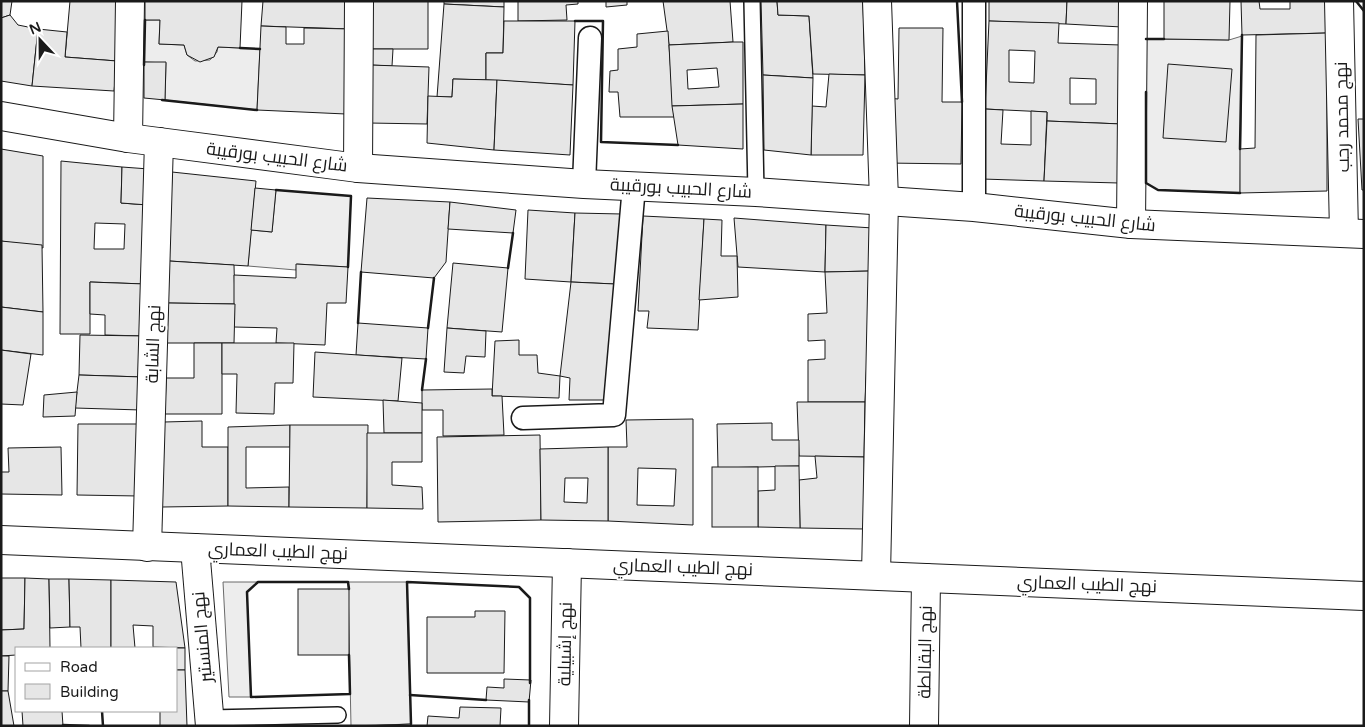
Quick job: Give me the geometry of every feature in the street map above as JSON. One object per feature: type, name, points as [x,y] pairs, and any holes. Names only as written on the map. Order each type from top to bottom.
[{"type":"street","points":[[128,138],[130,1]]},
{"type":"street","points":[[358,168],[359,1]]},
{"type":"street","points":[[876,575],[884,200],[877,1]]},
{"type":"street","points":[[974,1],[974,207]]},
{"type":"street","points":[[1130,224],[1133,1]]},
{"type":"street","name":"نهج محمد رجب","points":[[1339,1],[1354,233]]},
{"type":"street","points":[[584,184],[590,38]]},
{"type":"street","name":"شارع الحبيب بورقيبة","points":[[1,116],[128,138],[358,168],[584,184],[884,200],[974,207],[1130,224],[1354,233]]},
{"type":"street","name":"نهج الشابة","points":[[148,546],[159,142]]},
{"type":"street","points":[[523,418],[614,415],[634,186]]},
{"type":"street","name":"نهج الطيب العماري","points":[[1,540],[1364,596]]},
{"type":"street","name":"نهج المنستير","points":[[195,548],[209,722]]},
{"type":"street","name":"نهج إشبيلية","points":[[564,726],[567,563]]},
{"type":"street","name":"نهج البقالطة","points":[[924,726],[926,578]]},
{"type":"lane","points":[[752,1],[756,192]]},
{"type":"lane","points":[[209,722],[338,715]]},
{"type":"shaded area","points":[[145,20],[160,20],[159,44],[184,45],[187,55],[195,61],[210,60],[217,52],[218,47],[260,49],[257,110],[165,100],[166,63],[144,62]]},
{"type":"shaded area","points":[[1242,36],[1240,193],[1158,190],[1146,183],[1146,39],[1229,40]]},
{"type":"shaded area","points":[[276,190],[351,196],[348,267],[297,264],[296,270],[248,266],[251,230],[272,232]]},
{"type":"shaded area","points":[[223,582],[258,582],[247,592],[251,697],[229,697]]},
{"type":"shaded area","points":[[348,582],[407,582],[411,724],[351,726]]},
{"type":"building","points":[[1,1],[12,1],[10,15],[1,18]]},
{"type":"building","points":[[70,1],[121,1],[117,61],[65,57]]},
{"type":"building","points":[[145,1],[242,1],[240,48],[218,47],[214,57],[200,62],[187,55],[184,45],[159,44],[160,20],[145,20]]},
{"type":"building","points":[[263,1],[351,1],[351,29],[261,26]]},
{"type":"building","points":[[370,1],[428,1],[428,49],[371,49]]},
{"type":"building","points":[[444,1],[504,1],[504,7],[444,4]]},
{"type":"building","points":[[518,1],[578,1],[578,4],[566,5],[567,20],[518,21]]},
{"type":"building","points":[[606,1],[627,1],[627,5],[606,7]]},
{"type":"building","points":[[663,1],[730,1],[733,42],[669,45]]},
{"type":"building","points":[[761,1],[777,1],[778,15],[809,16],[813,78],[763,75]]},
{"type":"building","points":[[777,1],[863,1],[865,75],[813,74],[809,16],[778,15]]},
{"type":"building","points":[[989,1],[1067,1],[1066,24],[989,21]]},
{"type":"building","points":[[1067,1],[1123,1],[1122,27],[1066,24]]},
{"type":"building","points":[[1164,1],[1230,1],[1229,40],[1164,39]]},
{"type":"building","points":[[1241,1],[1259,1],[1260,9],[1290,9],[1290,1],[1326,1],[1327,33],[1242,35]]},
{"type":"building","points":[[444,4],[504,7],[503,53],[486,53],[486,80],[453,79],[452,97],[437,97]]},
{"type":"building","points":[[10,15],[18,25],[38,29],[32,86],[1,81],[1,18]]},
{"type":"building","points":[[504,21],[575,21],[573,85],[486,80],[486,53],[503,53]]},
{"type":"building","points":[[989,21],[1059,23],[1058,43],[1121,45],[1122,124],[1047,121],[1047,112],[985,109]],"holes":[[[1009,50],[1035,51],[1034,83],[1009,82]],[[1070,78],[1096,79],[1096,104],[1070,104]]]},
{"type":"building","points":[[261,26],[286,27],[286,44],[304,44],[304,28],[351,29],[346,114],[257,110]]},
{"type":"building","points":[[899,28],[943,28],[942,102],[962,102],[961,164],[886,163],[886,98],[898,99]]},
{"type":"building","points":[[38,29],[67,32],[65,57],[117,61],[114,91],[32,86]]},
{"type":"building","points":[[668,31],[674,117],[620,117],[618,92],[609,92],[610,71],[618,70],[618,49],[637,47],[637,34]]},
{"type":"building","points":[[1327,33],[1327,191],[1240,193],[1240,149],[1255,148],[1256,35]]},
{"type":"building","points":[[743,42],[743,104],[672,106],[669,45]],"holes":[[[717,68],[719,87],[688,89],[687,70]]]},
{"type":"building","points":[[371,49],[393,49],[392,66],[370,65]]},
{"type":"building","points":[[144,62],[166,62],[165,100],[144,98]]},
{"type":"building","points":[[1168,64],[1232,69],[1226,142],[1163,138]]},
{"type":"building","points":[[370,65],[429,67],[427,124],[369,123]]},
{"type":"building","points":[[829,74],[865,75],[863,155],[811,155],[812,106],[826,107]]},
{"type":"building","points":[[763,75],[813,78],[811,155],[764,150]]},
{"type":"building","points":[[453,79],[497,80],[494,150],[427,143],[428,96],[452,97]]},
{"type":"building","points":[[497,80],[573,85],[570,155],[494,150]]},
{"type":"building","points":[[743,104],[743,149],[678,145],[672,106]]},
{"type":"building","points":[[985,109],[1003,110],[1001,144],[1031,145],[1031,111],[1047,112],[1044,181],[982,179]]},
{"type":"building","points":[[1358,119],[1364,119],[1364,190],[1362,190]]},
{"type":"building","points":[[1047,121],[1122,124],[1119,183],[1044,181]]},
{"type":"building","points":[[1,149],[43,156],[43,248],[1,241]]},
{"type":"building","points":[[61,161],[122,167],[121,203],[148,205],[145,284],[90,282],[90,334],[60,334]],"holes":[[[95,223],[125,224],[124,249],[94,249]]]},
{"type":"building","points":[[122,167],[149,169],[148,205],[121,203]]},
{"type":"building","points":[[172,172],[256,181],[248,266],[169,261]]},
{"type":"building","points":[[255,188],[276,190],[272,232],[251,230]]},
{"type":"building","points":[[367,198],[450,202],[446,262],[434,278],[361,272]]},
{"type":"building","points":[[450,202],[516,210],[513,233],[448,229]]},
{"type":"building","points":[[528,210],[575,213],[571,282],[525,279]]},
{"type":"building","points":[[575,213],[622,214],[615,284],[571,282]]},
{"type":"building","points":[[643,216],[704,219],[698,330],[647,328],[649,311],[638,311]]},
{"type":"building","points":[[734,218],[826,225],[825,272],[738,267]]},
{"type":"building","points":[[704,219],[722,220],[721,256],[737,256],[738,297],[699,300]]},
{"type":"building","points":[[826,225],[873,228],[871,271],[825,272]]},
{"type":"building","points":[[1,241],[42,245],[43,312],[1,307]]},
{"type":"building","points":[[169,261],[234,265],[235,304],[168,303]]},
{"type":"building","points":[[453,263],[508,268],[502,332],[447,328]]},
{"type":"building","points":[[296,264],[348,267],[346,303],[327,303],[325,345],[276,343],[277,328],[234,327],[234,275],[296,278]]},
{"type":"building","points":[[871,271],[865,402],[808,402],[808,360],[825,359],[825,340],[808,341],[808,314],[827,313],[825,272]]},
{"type":"building","points":[[90,282],[145,284],[145,336],[105,335],[105,315],[90,314]]},
{"type":"building","points":[[571,282],[615,284],[604,400],[569,400],[570,378],[560,376]]},
{"type":"building","points":[[168,303],[235,304],[234,343],[167,343]]},
{"type":"building","points":[[1,307],[43,312],[43,355],[1,350]]},
{"type":"building","points":[[358,323],[428,328],[426,359],[356,355]]},
{"type":"building","points":[[447,328],[486,331],[485,357],[466,356],[464,373],[444,372]]},
{"type":"building","points":[[80,335],[145,336],[143,377],[79,375]]},
{"type":"building","points":[[519,340],[519,355],[537,355],[538,373],[560,376],[559,398],[492,396],[495,341]]},
{"type":"building","points":[[194,343],[222,343],[222,414],[165,414],[166,378],[194,378]]},
{"type":"building","points":[[222,343],[294,343],[293,383],[275,383],[274,414],[236,413],[237,374],[222,374]]},
{"type":"building","points":[[1,350],[31,354],[23,405],[1,404]]},
{"type":"building","points":[[315,352],[402,358],[398,401],[313,397]]},
{"type":"building","points":[[79,375],[143,377],[141,410],[75,408]]},
{"type":"building","points":[[492,389],[492,396],[502,396],[504,435],[443,436],[443,410],[422,410],[422,390]]},
{"type":"building","points":[[77,392],[75,416],[43,417],[44,395]]},
{"type":"building","points":[[383,400],[422,403],[422,433],[384,433]]},
{"type":"building","points":[[797,402],[865,402],[864,457],[799,456]]},
{"type":"building","points":[[693,419],[693,525],[608,521],[608,447],[627,447],[626,420]],"holes":[[[638,468],[676,469],[674,506],[637,505]]]},
{"type":"building","points":[[202,421],[202,447],[228,447],[228,506],[162,507],[164,422]]},
{"type":"building","points":[[772,423],[772,440],[799,440],[799,466],[718,468],[717,424]]},
{"type":"building","points":[[78,424],[140,424],[139,496],[77,495]]},
{"type":"building","points":[[290,425],[290,447],[246,447],[246,488],[289,487],[289,507],[228,506],[228,427]]},
{"type":"building","points":[[290,425],[368,425],[367,508],[289,507]]},
{"type":"building","points":[[367,433],[422,433],[422,462],[392,462],[392,485],[422,487],[423,509],[367,508]]},
{"type":"building","points":[[540,435],[541,520],[438,522],[437,437]]},
{"type":"building","points":[[61,447],[62,495],[1,494],[1,472],[9,472],[8,448]]},
{"type":"building","points":[[608,447],[608,521],[541,520],[540,449]],"holes":[[[565,478],[588,478],[587,503],[564,502]]]},
{"type":"building","points":[[815,456],[864,457],[865,529],[800,528],[799,480],[817,478]]},
{"type":"building","points":[[775,466],[799,466],[800,528],[758,527],[758,491],[775,490]]},
{"type":"building","points":[[712,467],[758,467],[758,527],[712,527]]},
{"type":"building","points":[[1,578],[25,578],[24,629],[1,630]]},
{"type":"building","points":[[25,578],[49,579],[50,647],[15,647],[15,655],[1,656],[1,630],[24,629]]},
{"type":"building","points":[[49,579],[69,579],[70,627],[50,628]]},
{"type":"building","points":[[69,579],[111,580],[111,647],[81,647],[80,627],[70,627]]},
{"type":"building","points":[[111,580],[176,582],[185,648],[153,647],[153,626],[133,625],[135,647],[111,647]]},
{"type":"building","points":[[298,589],[349,589],[349,655],[298,655]]},
{"type":"building","points":[[475,611],[505,611],[504,673],[427,673],[427,617],[475,617]]},
{"type":"building","points":[[178,648],[185,648],[185,670],[178,670]]},
{"type":"building","points":[[1,656],[9,656],[8,691],[1,691]]},
{"type":"building","points":[[178,670],[185,670],[187,726],[160,726],[160,712],[178,712]]},
{"type":"building","points":[[504,679],[531,680],[529,702],[486,700],[487,687],[504,688]]},
{"type":"building","points":[[1,691],[8,691],[14,726],[1,726]]},
{"type":"building","points":[[460,707],[501,708],[500,726],[427,726],[428,716],[459,718]]},
{"type":"building","points":[[22,712],[62,712],[63,726],[23,726]]},
{"type":"building","points":[[411,724],[411,726],[364,726]]},
{"type":"wall","points":[[957,1],[962,102]]},
{"type":"wall","points":[[1356,1],[1364,11]]},
{"type":"wall","points":[[144,65],[145,20]]},
{"type":"wall","points":[[575,21],[603,21],[601,142],[678,145]]},
{"type":"wall","points":[[1240,149],[1242,35]]},
{"type":"wall","points":[[1146,39],[1164,39]]},
{"type":"wall","points":[[240,48],[260,49]]},
{"type":"wall","points":[[1146,92],[1146,183],[1158,190],[1240,193]]},
{"type":"wall","points":[[162,100],[257,110]]},
{"type":"wall","points":[[276,190],[351,196],[348,267]]},
{"type":"wall","points":[[508,268],[513,233]]},
{"type":"wall","points":[[358,323],[361,272]]},
{"type":"wall","points":[[428,328],[434,278]]},
{"type":"wall","points":[[422,390],[426,359]]},
{"type":"wall","points":[[349,589],[348,582],[258,582],[247,592],[251,697],[350,694],[349,655]]},
{"type":"wall","points":[[411,724],[407,582],[519,587],[530,598],[530,683]]},
{"type":"wall","points":[[410,695],[486,700]]},
{"type":"wall","points":[[529,700],[529,726]]},
{"type":"wall","points":[[102,712],[103,726]]},
{"type":"wall","points":[[63,725],[89,726]]}]
